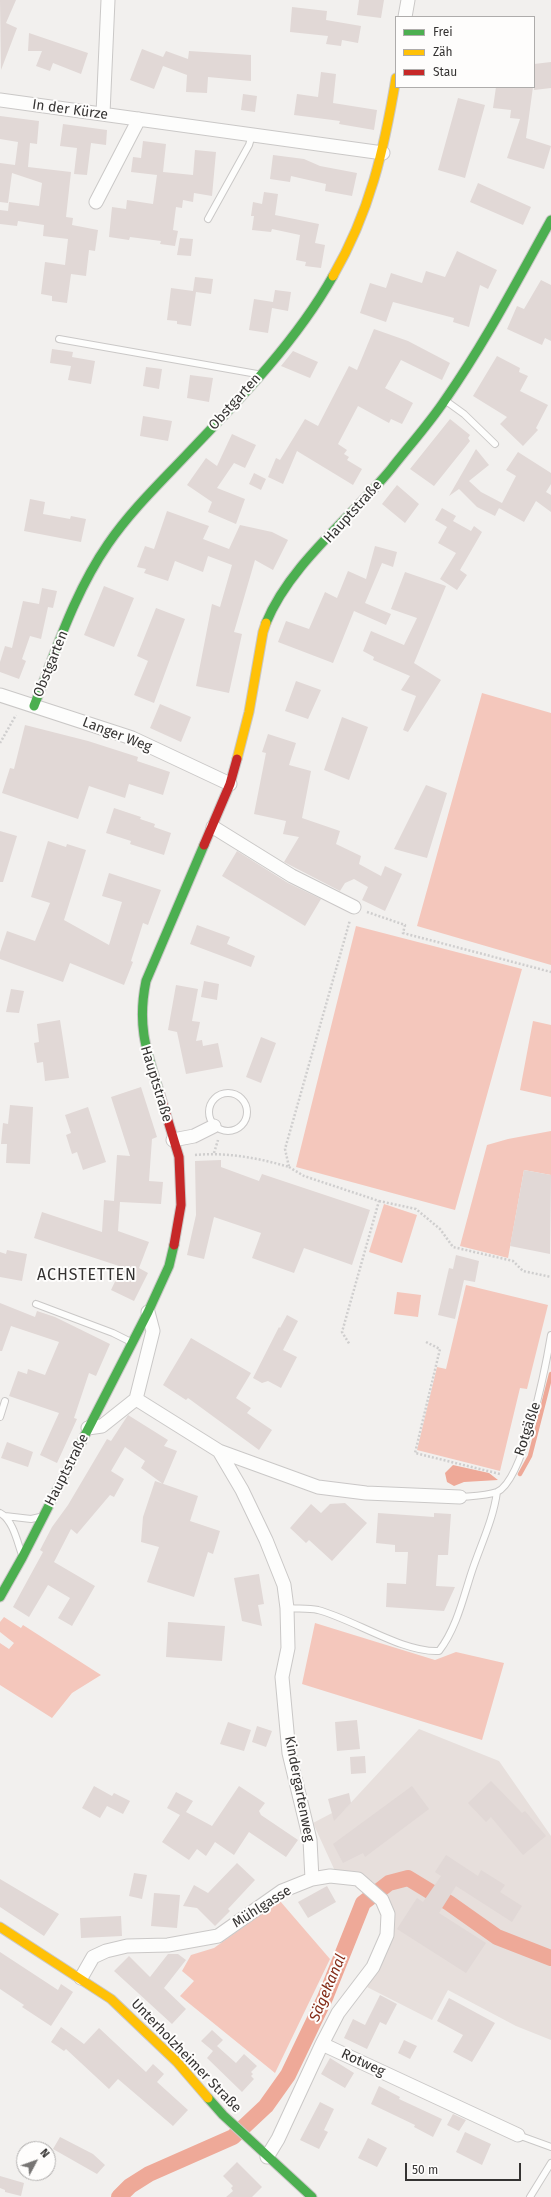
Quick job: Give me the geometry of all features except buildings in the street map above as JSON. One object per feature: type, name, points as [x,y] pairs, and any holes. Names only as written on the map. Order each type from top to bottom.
[{"type":"street","points":[[103,114],[108,0]]},
{"type":"street","points":[[405,16],[408,0]]},
{"type":"street","name":"Obstgarten","points":[[29,704],[80,593],[97,560],[120,529],[260,375],[313,305],[340,264],[361,223],[383,153],[395,84]]},
{"type":"street","name":"In der Kürze","points":[[0,100],[383,153]]},
{"type":"street","points":[[96,202],[139,119]]},
{"type":"street","name":"Hauptstraße","points":[[0,1597],[22,1558],[148,1312],[169,1266],[177,1234],[181,1205],[179,1157],[143,1041],[141,1004],[152,967],[213,828],[230,784],[249,712],[263,632],[271,612],[302,567],[390,470],[445,400],[494,322],[551,220]]},
{"type":"street","name":"Langer Weg","points":[[0,695],[132,738],[230,784]]},
{"type":"street","points":[[213,828],[292,876],[354,907]]},
{"type":"street","points":[[173,1140],[194,1136],[214,1126]]},
{"type":"street","points":[[88,1428],[102,1426],[136,1399],[153,1330],[148,1312]]},
{"type":"street","name":"Kindergartenweg","points":[[136,1399],[219,1451],[318,1487],[366,1493],[460,1497]]},
{"type":"street","name":"Kindergartenweg","points":[[219,1451],[242,1490],[266,1540],[284,1585],[287,1608],[288,1648],[282,1677],[289,1753],[310,1840],[312,1879]]},
{"type":"street","name":"Mühlgasse","points":[[80,1978],[93,1957],[106,1951],[127,1946],[168,1945],[218,1936],[282,1891],[312,1879],[330,1876],[347,1876],[358,1879],[382,1900],[388,1914],[387,1935],[373,1967],[338,2013],[322,2044]]},
{"type":"street","name":"Unterholzheimer Straße","points":[[0,1927],[111,1999],[139,2024],[223,2115],[312,2197]]},
{"type":"street","points":[[267,2157],[278,2139],[322,2044]]},
{"type":"street","name":"Rotweg","points":[[322,2044],[518,2135]]},
{"type":"lane","points":[[208,220],[249,145],[252,135]]},
{"type":"lane","points":[[59,339],[260,375]]},
{"type":"lane","points":[[445,400],[464,414],[495,444]]},
{"type":"lane","points":[[230,1092],[241,1097],[247,1107],[247,1113],[246,1118],[239,1128],[225,1131],[214,1126],[209,1115],[210,1103],[218,1095],[230,1092]]},
{"type":"lane","points":[[36,1304],[113,1333],[132,1343]]},
{"type":"lane","name":"Rotgäßle","points":[[497,1492],[511,1477],[541,1388],[551,1335]]},
{"type":"lane","points":[[0,1417],[5,1401]]},
{"type":"lane","points":[[287,1608],[318,1610],[391,1639],[430,1651],[439,1651],[445,1644],[461,1607],[494,1510],[497,1492]]},
{"type":"lane","name":"Kindergartenweg","points":[[460,1497],[497,1492]]},
{"type":"lane","points":[[2,1514],[32,1519],[43,1517]]},
{"type":"lane","points":[[2,1514],[16,1536],[22,1558]]},
{"type":"lane","points":[[518,2135],[551,2147]]},
{"type":"lane","points":[[530,2197],[551,2163]]},
{"type":"path","points":[[0,743],[29,704]]},
{"type":"path","points":[[289,1167],[285,1149],[354,907],[405,925],[402,933],[551,972]]},
{"type":"path","points":[[214,1153],[219,1138]]},
{"type":"path","points":[[179,1157],[214,1153],[289,1167],[304,1176],[379,1201],[416,1209],[440,1229],[453,1247],[513,1261],[523,1271],[551,1277]]},
{"type":"path","points":[[350,1345],[342,1332],[379,1201]]},
{"type":"path","points":[[426,1342],[440,1349],[415,1453],[511,1477]]},
{"type":"shaded area","points":[[482,693],[551,713],[551,965],[417,926]]},
{"type":"shaded area","points":[[356,926],[522,969],[455,1210],[296,1167]]},
{"type":"shaded area","points":[[533,1021],[551,1025],[551,1097],[520,1090]]},
{"type":"shaded area","points":[[551,1131],[551,1175],[524,1170],[508,1258],[460,1246],[487,1145],[508,1139]]},
{"type":"shaded area","points":[[384,1204],[417,1215],[402,1263],[369,1252]]},
{"type":"shaded area","points":[[466,1285],[548,1305],[527,1389],[520,1388],[500,1471],[417,1450],[437,1367],[446,1369]]},
{"type":"shaded area","points":[[397,1292],[421,1295],[418,1317],[394,1314]]},
{"type":"shaded area","points":[[453,1465],[489,1473],[498,1480],[464,1482],[454,1486],[447,1482],[445,1473]]},
{"type":"shaded area","points":[[4,1617],[21,1628],[23,1625],[101,1675],[72,1693],[52,1718],[0,1685],[0,1643],[9,1649],[14,1643],[0,1632],[0,1622]]},
{"type":"shaded area","points":[[315,1623],[435,1660],[456,1652],[504,1663],[482,1740],[302,1684]]},
{"type":"shaded area","points":[[419,1729],[499,1761],[551,1836],[551,2040],[516,2026],[448,1990],[432,2020],[367,1987],[387,1952],[394,1924],[391,1904],[374,1883],[358,1872],[335,1871],[313,1823],[332,1813],[345,1809]]},
{"type":"shaded area","points":[[280,1901],[330,1959],[275,2073],[180,1996],[194,1981],[182,1971],[191,1955],[214,1948]]},
{"type":"waterway","points":[[520,1474],[530,1456],[551,1374]]},
{"type":"waterway","name":"Sägekanal","points":[[119,2197],[130,2186],[149,2174],[233,2137],[266,2106],[288,2075],[325,1998],[363,1903],[389,1883],[408,1878],[449,1903],[497,1937],[551,1958]]},
{"type":"traffic: fast","points":[[266,623],[277,601],[290,581],[306,561],[391,469],[439,409],[474,356],[551,220]]},
{"type":"traffic: fast","points":[[34,706],[75,602],[96,563],[117,531],[159,483],[250,388],[268,367],[303,323],[333,276]]},
{"type":"traffic: fast","points":[[159,1091],[144,1037],[142,1011],[143,997],[146,981],[204,845]]},
{"type":"traffic: fast","points":[[0,1597],[22,1558],[148,1312],[169,1266],[174,1245]]},
{"type":"traffic: fast","points":[[208,2098],[223,2115],[312,2197]]},
{"type":"traffic: slow","points":[[333,276],[357,228],[374,180],[381,155],[395,83]]},
{"type":"traffic: slow","points":[[237,759],[249,712],[263,632],[266,623]]},
{"type":"traffic: slow","points":[[0,1927],[111,1999],[177,2062],[208,2098]]},
{"type":"traffic: jam","points":[[204,845],[230,784],[237,759]]},
{"type":"traffic: jam","points":[[159,1091],[179,1157],[181,1205],[174,1245]]},
{"type":"district","name":"ACHSTETTEN","points":[[87,1276]]}]
